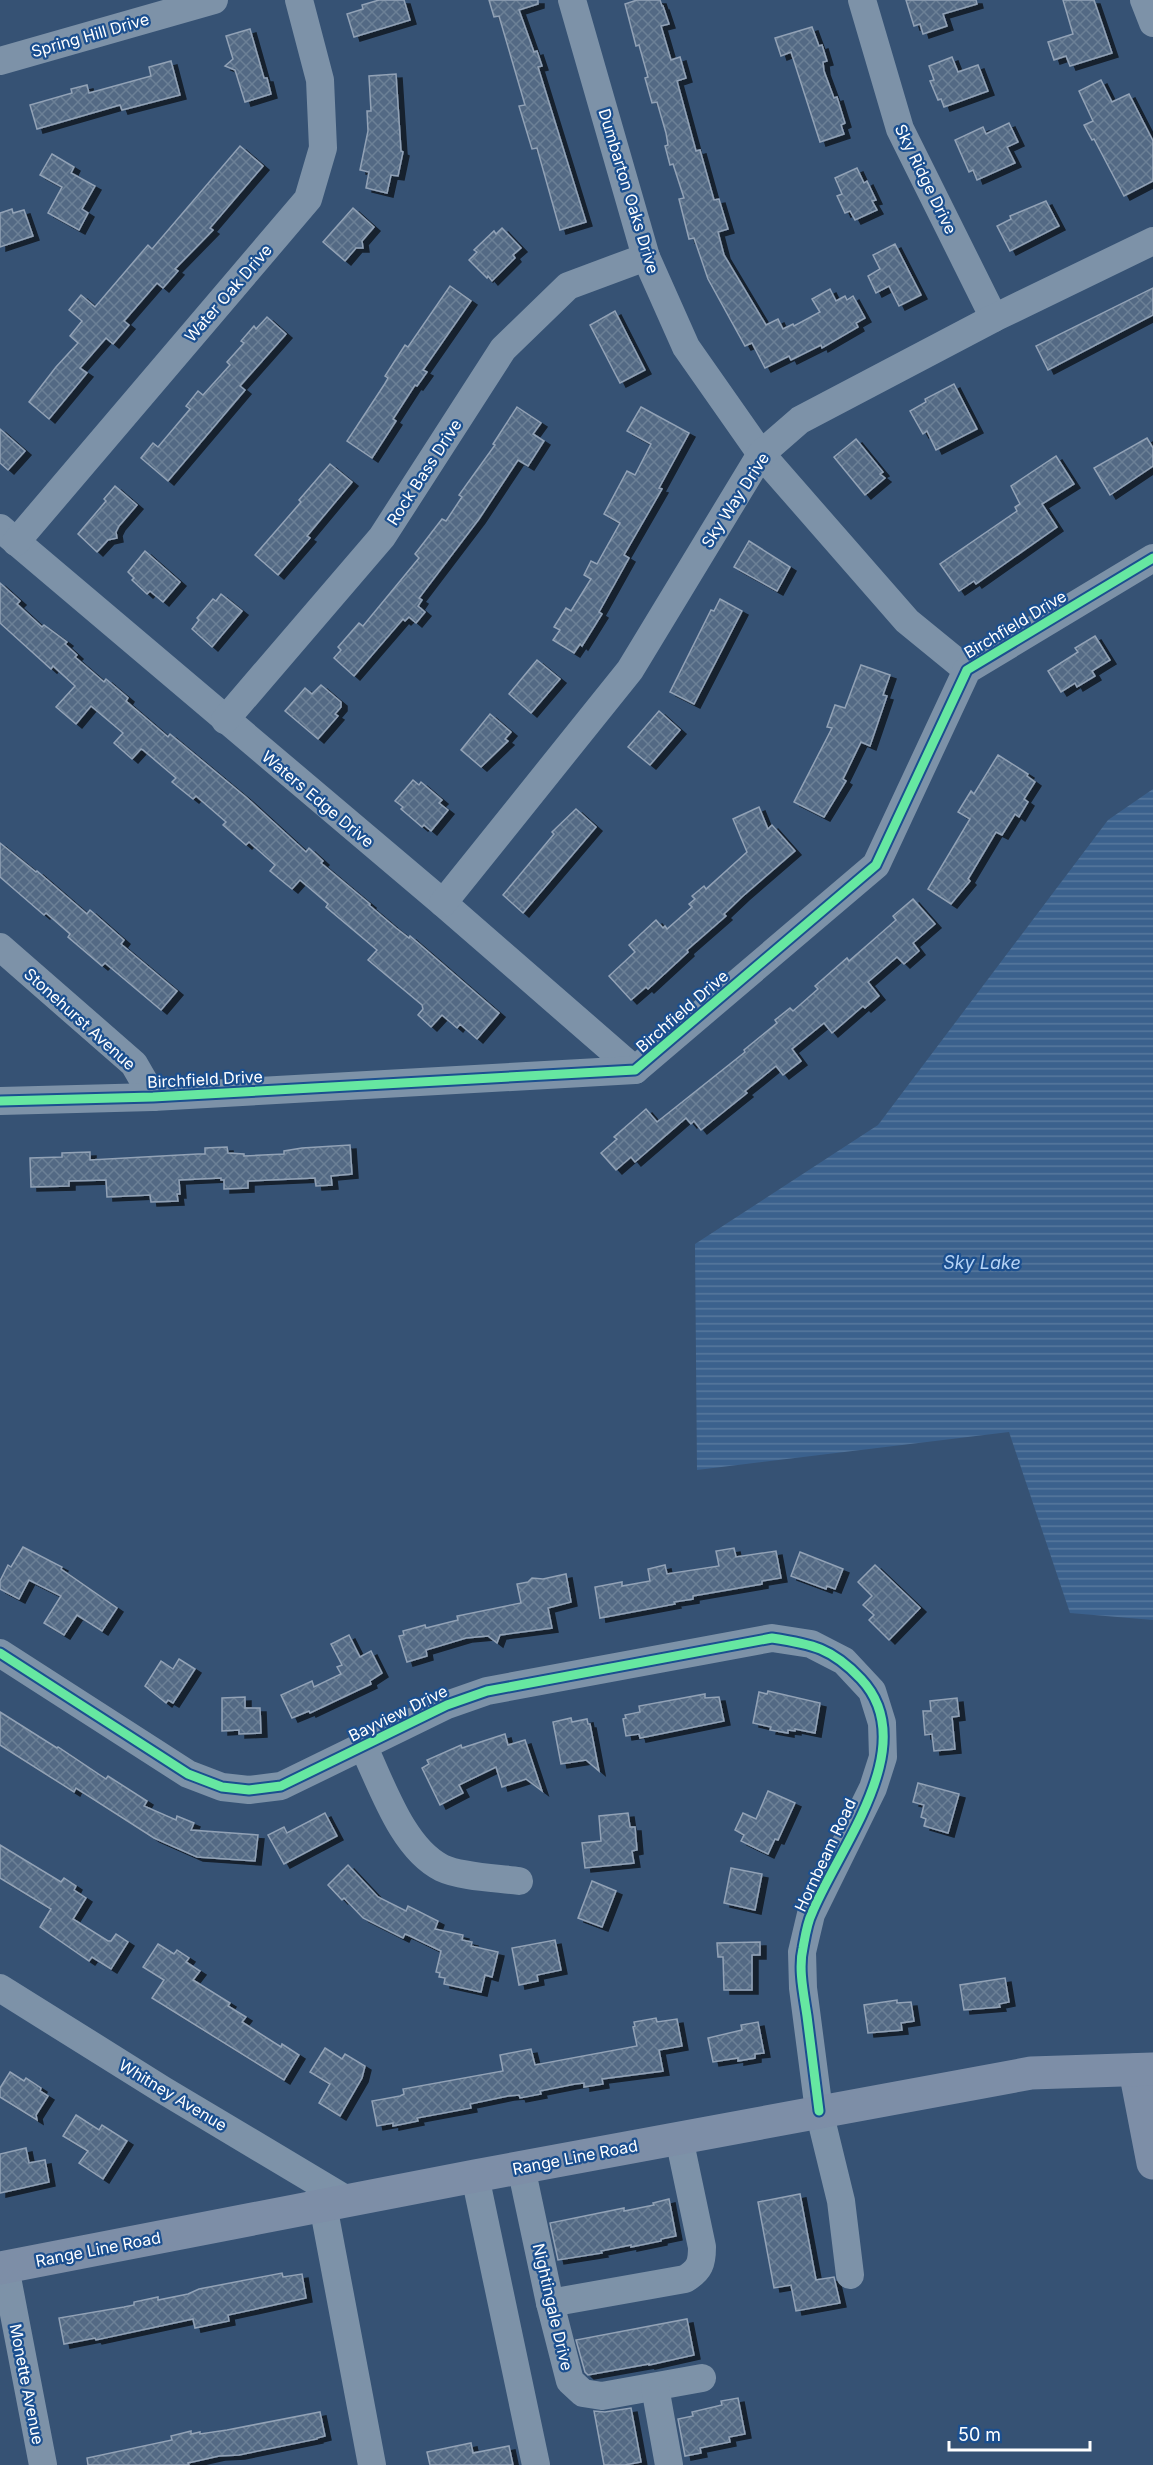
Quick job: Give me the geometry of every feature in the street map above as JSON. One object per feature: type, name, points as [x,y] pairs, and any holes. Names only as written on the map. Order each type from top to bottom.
[{"type":"main road","name":"Range Line Road","points":[[3,2268],[521,2167],[1031,2073],[1144,2070]]},
{"type":"main road","points":[[1144,2070],[1153,2163]]},
{"type":"street","name":"Spring Hill Drive","points":[[0,61],[214,0]]},
{"type":"street","name":"Water Oak Drive","points":[[8,535],[308,199],[323,148],[320,80],[299,0]]},
{"type":"street","name":"Dumbarton Oaks Drive","points":[[572,0],[646,257],[686,348],[761,454],[907,621],[967,670]]},
{"type":"street","name":"Sky Ridge Drive","points":[[862,0],[900,129],[994,318]]},
{"type":"street","points":[[1144,0],[1153,23]]},
{"type":"street","name":"Sky Way Drive","points":[[443,903],[630,670],[761,454],[800,420],[994,318],[1153,241]]},
{"type":"street","name":"Rock Bass Drive","points":[[225,720],[382,537],[503,349],[568,286],[646,257]]},
{"type":"street","name":"Waters Edge Drive","points":[[8,535],[443,903],[635,1070]]},
{"type":"street","name":"Birchfield Drive","points":[[0,1101],[153,1097],[635,1070],[876,865],[967,670],[1153,558]]},
{"type":"street","name":"Stonehurst Avenue","points":[[0,947],[134,1064],[153,1097]]},
{"type":"street","name":"Bayview Drive","points":[[0,1653],[188,1774],[222,1786],[249,1790],[281,1786],[447,1704],[487,1691],[772,1638],[811,1644],[844,1661]]},
{"type":"street","name":"Hornbeam Road","points":[[844,1661],[872,1691],[882,1723],[883,1757],[873,1788],[811,1914],[802,1952],[803,1988],[819,2112],[841,2201],[850,2275]]},
{"type":"street","points":[[363,1746],[406,1836],[419,1852],[443,1868],[519,1881]]},
{"type":"street","name":"Whitney Avenue","points":[[0,1988],[163,2090],[335,2203]]},
{"type":"street","points":[[550,2303],[685,2278],[696,2272],[702,2263],[702,2247],[679,2138]]},
{"type":"street","name":"Nightingale Drive","points":[[521,2167],[550,2303],[570,2381],[584,2393],[602,2396],[702,2378]]},
{"type":"street","points":[[475,2176],[536,2465]]},
{"type":"street","points":[[335,2203],[372,2465]]},
{"type":"street","name":"Monette Avenue","points":[[3,2268],[43,2465]]},
{"type":"street","points":[[655,2387],[669,2465]]},
{"type":"water","name":"Sky Lake","points":[[1153,789],[1153,1620],[1070,1613],[1009,1432],[697,1470],[695,1244],[878,1125],[1108,820]]},
{"type":"building","points":[[379,0],[404,0],[410,20],[354,37],[347,14],[363,9],[362,5]]},
{"type":"building","points":[[489,0],[538,0],[538,4],[519,10],[534,52],[537,51],[542,66],[538,67],[586,222],[560,230],[537,148],[532,149],[519,106],[525,105],[499,16],[494,17]]},
{"type":"building","points":[[637,0],[660,0],[663,6],[669,24],[661,26],[671,60],[680,57],[686,78],[677,81],[696,151],[700,150],[714,200],[719,199],[728,229],[718,232],[724,255],[766,325],[778,319],[783,329],[793,324],[794,326],[820,312],[812,299],[830,289],[836,301],[845,296],[847,300],[853,296],[865,318],[856,323],[858,327],[822,348],[821,345],[791,360],[789,356],[765,368],[752,343],[745,346],[708,279],[694,238],[689,239],[679,199],[684,198],[673,164],[670,165],[665,146],[668,145],[666,133],[657,102],[652,103],[645,78],[648,77],[639,45],[636,46],[625,4]]},
{"type":"building","points":[[906,0],[976,0],[977,4],[943,14],[947,26],[923,34],[920,24],[914,26]]},
{"type":"building","points":[[1063,0],[1094,0],[1112,53],[1070,66],[1066,56],[1054,60],[1048,42],[1073,34]]},
{"type":"building","points":[[812,27],[819,46],[822,45],[827,61],[823,62],[824,71],[834,98],[837,97],[845,123],[841,125],[844,134],[820,142],[791,52],[781,56],[775,38]]},
{"type":"building","points":[[250,29],[271,94],[245,102],[235,70],[225,66],[233,59],[226,36]]},
{"type":"building","points":[[952,57],[958,72],[978,65],[988,91],[944,107],[941,99],[938,100],[930,81],[934,80],[929,66]]},
{"type":"building","points":[[171,61],[180,95],[122,110],[120,105],[37,129],[30,105],[72,93],[71,89],[87,85],[89,93],[151,76],[149,67]]},
{"type":"building","points":[[396,74],[401,151],[403,152],[398,176],[391,175],[387,193],[366,188],[369,172],[360,170],[368,131],[367,111],[371,111],[369,76]]},
{"type":"building","points":[[1101,80],[1112,102],[1129,94],[1153,141],[1153,181],[1124,196],[1094,139],[1092,140],[1084,125],[1093,121],[1079,91]]},
{"type":"building","points":[[1009,123],[1018,142],[1007,147],[1015,163],[977,180],[973,170],[969,172],[955,140],[983,127],[986,134]]},
{"type":"building","points":[[240,146],[263,166],[210,228],[213,230],[175,269],[178,271],[163,288],[157,283],[124,321],[129,325],[113,344],[106,338],[80,368],[87,373],[49,419],[29,402],[78,343],[70,336],[82,321],[69,310],[81,295],[95,307],[148,245],[152,249]]},
{"type":"building","points":[[52,154],[74,167],[71,173],[95,186],[82,209],[88,213],[79,230],[48,213],[62,187],[40,175]]},
{"type":"building","points":[[857,168],[864,183],[867,181],[876,200],[872,201],[877,210],[855,220],[850,211],[845,213],[837,196],[842,194],[835,178]]},
{"type":"building","points":[[1046,201],[1059,226],[1010,251],[997,226],[1011,219],[1010,216]]},
{"type":"building","points":[[353,208],[374,227],[362,241],[363,248],[356,248],[345,261],[323,242]]},
{"type":"building","points":[[12,209],[13,213],[24,210],[33,236],[0,247],[0,213]]},
{"type":"building","points":[[502,228],[521,248],[513,255],[515,258],[492,281],[469,260],[477,252],[474,250],[494,231],[496,234]]},
{"type":"building","points":[[895,244],[921,295],[899,306],[889,286],[876,293],[868,276],[880,269],[873,255]]},
{"type":"building","points":[[450,286],[471,301],[423,370],[427,372],[417,386],[415,385],[393,419],[396,421],[372,458],[347,441],[384,385],[388,378],[385,376],[405,345],[408,347]]},
{"type":"building","points":[[1153,288],[1153,315],[1048,370],[1036,346]]},
{"type":"building","points":[[615,311],[645,370],[620,383],[590,325]]},
{"type":"building","points":[[267,317],[286,334],[240,386],[245,390],[168,481],[141,458],[153,443],[158,447],[190,409],[186,406],[198,391],[203,395],[230,365],[227,362],[244,343],[241,341],[254,326],[256,329]]},
{"type":"building","points":[[954,384],[977,429],[936,450],[927,431],[923,434],[910,411],[926,402],[925,399]]},
{"type":"building","points":[[517,407],[541,423],[533,434],[544,441],[528,466],[518,460],[479,519],[419,598],[422,600],[418,606],[425,612],[416,623],[409,617],[405,621],[403,619],[354,676],[334,658],[341,650],[338,647],[359,623],[363,626],[419,558],[415,554],[442,519],[446,521],[462,497],[459,495],[495,445],[493,444]]},
{"type":"building","points":[[641,407],[689,433],[659,488],[662,489],[624,555],[629,558],[599,612],[602,614],[582,646],[580,644],[574,653],[553,640],[560,630],[554,627],[566,608],[571,611],[591,579],[584,575],[591,561],[597,564],[620,523],[604,514],[627,471],[635,475],[651,444],[627,431]]},
{"type":"building","points":[[0,429],[25,451],[8,470],[0,463]]},
{"type":"building","points":[[1147,438],[1153,448],[1153,466],[1110,495],[1094,468]]},
{"type":"building","points":[[856,439],[883,472],[880,474],[885,478],[865,495],[834,457]]},
{"type":"building","points":[[1056,456],[1074,484],[1042,504],[1057,527],[976,584],[974,581],[959,591],[940,564],[1017,511],[1015,507],[1020,504],[1011,486]]},
{"type":"building","points":[[330,464],[352,482],[307,536],[310,538],[278,575],[255,555]]},
{"type":"building","points":[[115,486],[137,505],[119,526],[116,532],[117,538],[108,540],[97,552],[78,534],[106,501],[104,499]]},
{"type":"building","points":[[749,541],[790,567],[777,591],[734,567]]},
{"type":"building","points":[[145,551],[180,582],[163,602],[150,591],[147,594],[132,580],[134,578],[128,572]]},
{"type":"building","points":[[0,583],[20,601],[17,604],[42,627],[44,625],[67,642],[65,644],[77,655],[75,657],[104,682],[106,679],[128,698],[126,701],[168,737],[170,734],[247,798],[306,852],[309,848],[323,861],[321,863],[369,905],[409,938],[410,936],[499,1013],[477,1039],[460,1024],[457,1028],[442,1015],[431,1027],[418,1015],[423,1009],[422,1005],[368,960],[377,950],[326,907],[328,904],[300,880],[292,889],[270,871],[275,865],[249,842],[246,845],[223,825],[226,822],[196,796],[193,799],[172,782],[176,778],[143,750],[141,749],[132,759],[114,743],[123,733],[91,706],[76,724],[56,707],[75,686],[53,666],[51,669],[0,623]]},
{"type":"building","points":[[221,594],[242,611],[212,647],[192,629],[199,620],[197,618],[213,599],[216,601]]},
{"type":"building","points":[[720,599],[742,611],[694,704],[670,692],[711,610],[714,611]]},
{"type":"building","points":[[1095,636],[1110,660],[1092,671],[1095,676],[1077,687],[1075,683],[1061,692],[1048,671],[1078,652],[1075,648]]},
{"type":"building","points":[[537,660],[560,679],[531,713],[509,694]]},
{"type":"building","points":[[861,665],[890,675],[883,695],[887,696],[870,746],[861,742],[843,779],[846,781],[824,817],[794,802],[832,728],[827,727],[835,705],[845,708]]},
{"type":"building","points":[[321,685],[341,702],[341,707],[335,714],[338,716],[318,739],[285,711],[305,688],[312,694]]},
{"type":"building","points":[[659,711],[680,730],[650,765],[628,747]]},
{"type":"building","points":[[490,714],[511,732],[505,739],[508,741],[481,767],[461,750]]},
{"type":"building","points":[[998,755],[1028,774],[1027,776],[1035,782],[1024,799],[1028,802],[1019,817],[1015,814],[1002,835],[996,832],[968,879],[970,881],[951,904],[928,889],[970,819],[958,812],[971,791],[974,794]]},
{"type":"building","points":[[413,780],[419,785],[421,782],[442,800],[439,803],[448,810],[431,831],[424,825],[422,827],[395,801]]},
{"type":"building","points":[[759,807],[768,829],[772,825],[795,851],[743,896],[724,914],[726,916],[687,950],[688,952],[648,989],[646,987],[631,1000],[609,976],[635,952],[629,945],[656,920],[667,929],[692,907],[689,904],[695,899],[692,896],[704,886],[706,889],[747,852],[733,819]]},
{"type":"building","points":[[576,809],[596,827],[523,913],[503,895],[554,834],[552,832]]},
{"type":"building","points":[[0,843],[87,914],[90,910],[124,940],[121,944],[177,991],[161,1010],[105,963],[102,966],[68,937],[70,934],[46,913],[44,915],[0,877]]},
{"type":"building","points":[[913,899],[935,924],[913,943],[919,951],[904,964],[897,957],[868,982],[879,996],[865,1008],[863,1006],[832,1033],[824,1023],[792,1049],[801,1061],[783,1075],[776,1066],[701,1130],[694,1121],[691,1124],[686,1118],[635,1162],[631,1157],[616,1170],[601,1153],[617,1139],[614,1137],[646,1109],[657,1122],[745,1052],[744,1050],[777,1023],[775,1020],[790,1008],[793,1011],[818,989],[815,986],[847,958],[849,961],[896,920],[893,916]]},
{"type":"building","points":[[350,1145],[352,1174],[331,1176],[332,1185],[316,1186],[315,1178],[248,1181],[248,1188],[224,1189],[224,1180],[221,1178],[179,1180],[178,1201],[151,1202],[150,1195],[107,1197],[106,1180],[69,1181],[69,1186],[31,1187],[30,1158],[62,1157],[62,1153],[90,1152],[90,1160],[205,1154],[205,1148],[227,1147],[228,1153],[244,1154],[244,1156],[284,1154],[284,1151],[302,1148]]},
{"type":"building","points":[[23,1547],[62,1567],[61,1569],[117,1608],[102,1631],[77,1615],[64,1635],[44,1623],[61,1596],[29,1580],[19,1599],[0,1589],[0,1581],[8,1565],[11,1567]]},
{"type":"building","points":[[734,1548],[736,1557],[776,1551],[781,1578],[762,1581],[762,1584],[693,1596],[693,1599],[674,1602],[675,1604],[600,1618],[595,1587],[622,1582],[622,1586],[650,1581],[648,1569],[665,1565],[667,1574],[719,1566],[716,1551]]},
{"type":"building","points":[[800,1552],[843,1569],[835,1589],[827,1586],[826,1589],[791,1576]]},
{"type":"building","points":[[875,1565],[920,1608],[889,1640],[869,1620],[874,1615],[863,1605],[872,1596],[858,1582]]},
{"type":"building","points":[[566,1574],[571,1602],[548,1608],[552,1628],[500,1635],[497,1643],[488,1636],[466,1638],[426,1650],[427,1656],[407,1662],[399,1636],[404,1635],[403,1631],[425,1625],[426,1628],[458,1620],[457,1616],[521,1603],[517,1584],[528,1582],[532,1578],[543,1579]]},
{"type":"building","points":[[349,1635],[360,1657],[371,1651],[382,1673],[370,1681],[371,1684],[310,1713],[309,1711],[292,1718],[281,1695],[312,1681],[314,1687],[341,1674],[337,1667],[342,1665],[331,1644]]},
{"type":"building","points":[[179,1659],[195,1669],[173,1703],[168,1700],[166,1703],[145,1686],[161,1661],[173,1669]]},
{"type":"building","points":[[768,1691],[820,1703],[815,1733],[795,1729],[795,1731],[788,1730],[788,1733],[770,1730],[771,1727],[753,1723],[759,1692],[767,1694]]},
{"type":"building","points":[[705,1694],[705,1698],[719,1697],[724,1721],[640,1738],[639,1734],[626,1736],[623,1719],[626,1718],[625,1715],[640,1712],[639,1706]]},
{"type":"building","points":[[245,1697],[245,1708],[260,1708],[261,1733],[239,1734],[239,1730],[222,1731],[222,1698]]},
{"type":"building","points":[[957,1698],[959,1716],[952,1717],[955,1749],[934,1751],[932,1734],[925,1735],[923,1711],[931,1711],[930,1701]]},
{"type":"building","points":[[0,1712],[106,1779],[108,1776],[147,1801],[144,1806],[176,1820],[177,1816],[194,1823],[191,1830],[258,1835],[255,1861],[197,1857],[154,1838],[76,1788],[74,1792],[0,1745]]},
{"type":"building","points":[[571,1718],[572,1722],[587,1719],[590,1724],[599,1771],[586,1760],[561,1764],[553,1722]]},
{"type":"building","points":[[505,1734],[508,1745],[525,1740],[542,1791],[526,1779],[502,1787],[496,1767],[459,1785],[463,1793],[440,1805],[422,1768],[429,1764],[427,1760],[461,1745],[462,1748]]},
{"type":"building","points":[[918,1783],[959,1794],[948,1833],[924,1826],[926,1819],[921,1817],[924,1805],[913,1802]]},
{"type":"building","points":[[768,1791],[795,1803],[778,1840],[775,1839],[768,1854],[741,1841],[744,1835],[735,1830],[743,1813],[756,1819]]},
{"type":"building","points":[[325,1813],[337,1836],[284,1864],[268,1835],[284,1827],[287,1833]]},
{"type":"building","points":[[628,1813],[630,1827],[635,1827],[637,1850],[632,1851],[634,1863],[585,1868],[582,1843],[601,1841],[599,1816]]},
{"type":"building","points":[[0,1845],[61,1882],[64,1878],[76,1886],[74,1890],[86,1898],[73,1919],[108,1941],[111,1941],[116,1934],[128,1942],[111,1969],[92,1957],[89,1961],[40,1927],[51,1909],[0,1878]]},
{"type":"building","points":[[348,1865],[378,1897],[406,1911],[408,1906],[438,1921],[435,1929],[463,1935],[462,1940],[472,1942],[471,1946],[498,1952],[492,1977],[485,1975],[481,1992],[444,1984],[445,1978],[439,1977],[440,1973],[436,1972],[441,1951],[405,1934],[403,1938],[363,1918],[344,1898],[342,1900],[328,1885]]},
{"type":"building","points":[[731,1868],[762,1874],[755,1910],[724,1903]]},
{"type":"building","points":[[592,1881],[616,1891],[602,1927],[578,1918]]},
{"type":"building","points":[[555,1940],[561,1970],[537,1975],[538,1981],[519,1985],[512,1948]]},
{"type":"building","points":[[760,1942],[760,1955],[752,1955],[752,1990],[724,1990],[723,1957],[718,1957],[717,1943]]},
{"type":"building","points":[[158,1944],[174,1954],[177,1950],[189,1958],[186,1962],[200,1971],[193,1980],[230,2003],[228,2006],[246,2017],[242,2022],[281,2047],[282,2044],[299,2055],[284,2080],[152,1998],[164,1980],[143,1967]]},
{"type":"building","points":[[1005,1978],[1009,2002],[999,2004],[1000,2007],[964,2010],[960,1985]]},
{"type":"building","points":[[897,2000],[897,2003],[911,2002],[914,2021],[901,2023],[902,2030],[868,2033],[864,2005]]},
{"type":"building","points":[[656,2018],[657,2022],[677,2019],[682,2046],[659,2050],[663,2071],[602,2079],[603,2084],[584,2087],[584,2083],[575,2084],[540,2091],[541,2094],[520,2098],[519,2095],[508,2096],[470,2104],[471,2108],[417,2118],[418,2121],[393,2126],[393,2123],[377,2126],[372,2101],[400,2096],[404,2094],[403,2089],[503,2071],[500,2055],[531,2049],[535,2065],[637,2046],[634,2022]]},
{"type":"building","points":[[758,2022],[764,2053],[755,2054],[755,2058],[738,2061],[738,2058],[713,2062],[708,2038],[742,2030],[741,2025]]},
{"type":"building","points":[[325,2048],[342,2059],[345,2054],[365,2066],[362,2078],[340,2116],[319,2103],[330,2084],[310,2072]]},
{"type":"building","points":[[10,2072],[24,2081],[26,2078],[48,2096],[36,2115],[37,2120],[0,2097],[0,2088]]},
{"type":"building","points":[[76,2115],[99,2130],[102,2125],[127,2141],[103,2179],[79,2163],[88,2151],[63,2136]]},
{"type":"building","points":[[26,2148],[29,2163],[45,2160],[49,2182],[0,2193],[0,2154]]},
{"type":"building","points":[[800,2194],[816,2280],[834,2277],[840,2303],[796,2311],[791,2285],[774,2288],[758,2202]]},
{"type":"building","points":[[669,2199],[676,2236],[631,2247],[631,2245],[601,2251],[602,2253],[558,2260],[550,2223],[624,2208],[624,2211],[654,2205],[653,2203]]},
{"type":"building","points":[[282,2273],[283,2277],[302,2274],[306,2298],[228,2315],[229,2321],[195,2328],[193,2319],[96,2340],[95,2338],[64,2344],[59,2318],[134,2305],[134,2302],[158,2297],[158,2300],[188,2294],[199,2289]]},
{"type":"building","points":[[687,2319],[694,2355],[588,2375],[585,2372],[576,2340]]},
{"type":"building","points":[[738,2398],[745,2434],[729,2437],[730,2442],[700,2448],[701,2453],[685,2456],[678,2419],[693,2416],[692,2412],[722,2405],[721,2401]]},
{"type":"building","points":[[631,2408],[641,2462],[604,2465],[594,2411],[605,2412]]},
{"type":"building","points":[[320,2412],[325,2436],[317,2439],[239,2455],[219,2456],[188,2463],[189,2465],[88,2465],[87,2458],[172,2440],[171,2436],[191,2431],[191,2434],[200,2432],[200,2434]]},
{"type":"building","points":[[471,2443],[473,2453],[509,2446],[513,2465],[430,2465],[427,2452]]},
{"type":"cycle path","points":[[0,1101],[153,1097],[635,1070],[876,865],[967,670],[1153,558]]},
{"type":"cycle path","points":[[0,1653],[188,1774],[222,1787],[249,1790],[281,1786],[447,1705],[487,1691],[772,1638],[810,1645],[831,1654],[861,1679],[878,1705],[883,1734],[880,1765],[870,1796],[824,1887],[806,1930],[801,1965],[802,1982],[819,2111]]}]
